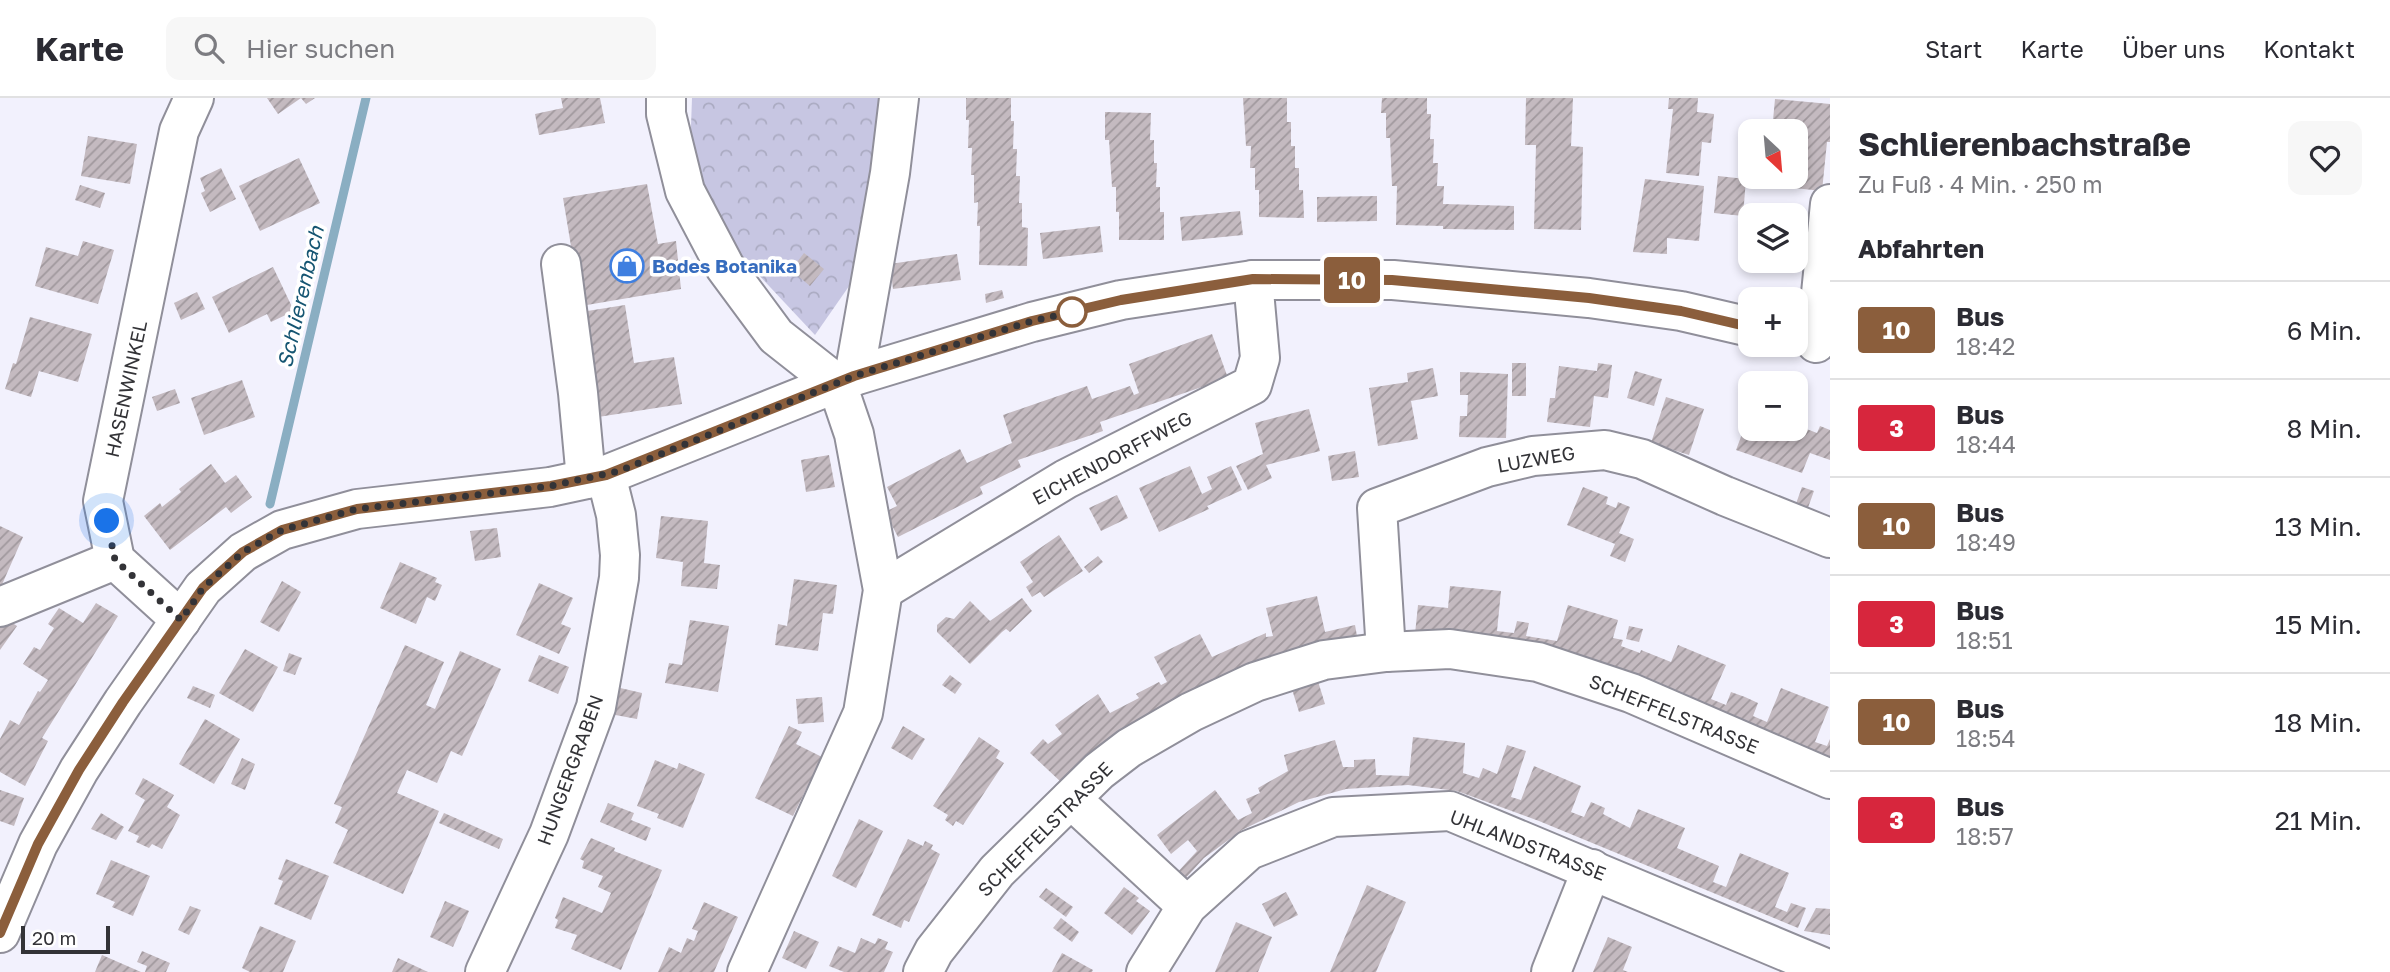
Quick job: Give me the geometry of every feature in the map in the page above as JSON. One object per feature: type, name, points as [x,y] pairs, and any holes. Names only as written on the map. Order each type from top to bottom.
[{"type":"street","points":[[666,98],[666,114],[685,191],[725,267],[776,336],[846,380]]},
{"type":"street","points":[[747,972],[863,713],[883,590],[846,380],[888,185],[899,98]]},
{"type":"street","name":"HASENWINKEL","points":[[115,560],[103,501],[187,115]]},
{"type":"street","points":[[1814,342],[1830,204]]},
{"type":"street","name":"HUNGERGRABEN","points":[[485,972],[549,834],[596,707],[619,578],[616,515],[596,477],[578,393],[561,264]]},
{"type":"street","points":[[0,933],[38,844],[79,770],[123,702],[203,588],[243,552],[282,530],[357,509],[551,486],[596,477],[846,380],[1032,321],[1121,300],[1253,279],[1392,280],[1589,298],[1681,311],[1738,324]]},
{"type":"street","name":"EICHENDORFFWEG","points":[[883,590],[1066,479],[1252,385],[1260,358],[1253,279]]},
{"type":"street","name":"LUZWEG","points":[[1386,652],[1377,508],[1487,467],[1533,456],[1605,450],[1642,459],[1830,538]]},
{"type":"street","points":[[0,607],[115,560],[181,620]]},
{"type":"street","name":"SCHEFFELSTRASSE","points":[[923,972],[934,951],[997,871],[1099,771],[1129,748],[1191,712],[1255,682],[1324,660],[1386,652],[1450,649],[1538,662],[1631,693],[1830,779]]},
{"type":"street","points":[[1071,799],[1187,906]]},
{"type":"street","name":"UHLANDSTRASSE","points":[[1146,972],[1187,906],[1249,850],[1333,817],[1450,811],[1830,970]]},
{"type":"street","points":[[1551,972],[1592,869]]},
{"type":"green space","points":[[692,98],[886,98],[863,266],[815,335],[726,240],[690,154]]},
{"type":"building","points":[[267,98],[301,98],[278,114]]},
{"type":"building","points":[[301,98],[315,98],[306,104]]},
{"type":"building","points":[[561,98],[600,98],[605,123],[539,135],[535,114],[563,108]]},
{"type":"building","points":[[966,98],[1011,98],[1013,149],[1017,149],[1016,176],[1020,176],[1022,227],[1028,228],[1027,266],[979,265],[980,226],[977,226],[978,202],[974,203],[972,148],[968,148],[969,120],[966,120]]},
{"type":"building","points":[[1243,98],[1287,98],[1287,122],[1291,122],[1291,146],[1295,146],[1295,168],[1299,168],[1299,190],[1303,190],[1304,218],[1259,217],[1259,190],[1255,190],[1255,168],[1250,168],[1251,146],[1246,146]]},
{"type":"building","points":[[1382,98],[1427,98],[1427,114],[1431,114],[1430,139],[1434,139],[1433,163],[1438,163],[1437,186],[1444,186],[1443,204],[1514,206],[1514,230],[1396,225],[1397,186],[1392,186],[1390,138],[1386,138],[1386,113],[1381,113]]},
{"type":"building","points":[[1526,98],[1573,98],[1571,146],[1583,147],[1581,230],[1534,229],[1536,145],[1525,145]]},
{"type":"building","points":[[1669,98],[1698,98],[1697,112],[1714,114],[1711,143],[1702,142],[1699,176],[1666,173],[1673,109],[1668,109]]},
{"type":"building","points":[[1775,99],[1830,104],[1830,142],[1827,142],[1822,191],[1804,189],[1808,189],[1808,119],[1773,119]]},
{"type":"building","points":[[1105,112],[1151,113],[1150,140],[1154,140],[1156,187],[1160,187],[1160,212],[1164,212],[1164,240],[1119,240],[1116,187],[1112,187],[1109,140],[1105,140]]},
{"type":"building","points":[[88,136],[137,144],[130,184],[81,176]]},
{"type":"building","points":[[299,158],[320,203],[260,231],[239,186]]},
{"type":"building","points":[[221,168],[236,199],[210,212],[201,193],[205,191],[200,178]]},
{"type":"building","points":[[1718,176],[1738,178],[1738,189],[1745,189],[1744,203],[1738,203],[1738,215],[1714,213]]},
{"type":"building","points":[[1645,179],[1704,186],[1699,241],[1667,238],[1667,254],[1633,252]]},
{"type":"building","name":"Bodes Botanika","points":[[647,184],[658,244],[676,241],[681,289],[581,306],[563,198]]},
{"type":"building","points":[[80,185],[105,193],[100,208],[75,200]]},
{"type":"building","points":[[1377,196],[1377,221],[1317,222],[1317,197]]},
{"type":"building","points":[[1240,211],[1243,235],[1182,241],[1180,217]]},
{"type":"building","points":[[1100,226],[1103,252],[1043,259],[1040,233]]},
{"type":"building","points":[[83,241],[114,250],[98,304],[35,286],[46,247],[78,256]]},
{"type":"building","points":[[804,253],[824,269],[810,286],[791,270]]},
{"type":"building","points":[[957,254],[961,280],[893,289],[890,264]]},
{"type":"building","points":[[273,267],[294,311],[271,322],[267,314],[229,333],[212,297]]},
{"type":"building","points":[[1002,290],[1004,298],[986,303],[985,294]]},
{"type":"building","points":[[197,292],[205,309],[181,320],[174,303]]},
{"type":"building","points":[[625,305],[634,363],[674,357],[682,404],[598,417],[581,312]]},
{"type":"building","points":[[30,317],[92,334],[78,382],[39,371],[31,397],[5,389],[13,363],[16,364]]},
{"type":"building","points":[[1212,334],[1228,378],[1100,422],[1103,431],[1018,460],[1021,467],[980,487],[983,494],[898,537],[885,512],[897,506],[887,487],[960,449],[967,463],[1012,443],[1003,415],[1087,386],[1092,399],[1130,386],[1134,395],[1139,393],[1129,364]]},
{"type":"building","points":[[1512,363],[1526,363],[1526,396],[1512,396]]},
{"type":"building","points":[[1598,363],[1612,365],[1608,398],[1594,396],[1590,427],[1547,422],[1550,398],[1555,398],[1559,366],[1597,371]]},
{"type":"building","points":[[1433,368],[1438,396],[1411,401],[1418,439],[1378,446],[1369,388],[1408,382],[1407,373]]},
{"type":"building","points":[[1635,371],[1662,379],[1654,406],[1627,398]]},
{"type":"building","points":[[1460,372],[1508,374],[1506,438],[1459,437],[1460,416],[1467,416],[1468,395],[1460,395]]},
{"type":"building","points":[[242,380],[255,417],[204,435],[191,398]]},
{"type":"building","points":[[175,389],[180,403],[157,411],[152,397]]},
{"type":"building","points":[[1666,397],[1704,409],[1689,455],[1651,443]]},
{"type":"building","points":[[1309,409],[1320,451],[1266,465],[1272,478],[1248,490],[1236,466],[1263,454],[1255,423]]},
{"type":"building","points":[[1820,426],[1830,430],[1830,460],[1810,453],[1802,473],[1736,450],[1739,441],[1808,441],[1808,430],[1817,433]]},
{"type":"building","points":[[1355,451],[1359,477],[1332,481],[1328,456]]},
{"type":"building","points":[[829,455],[835,487],[806,492],[801,460]]},
{"type":"building","points":[[211,464],[225,483],[236,475],[252,497],[231,513],[226,507],[170,550],[144,516],[160,503],[162,507],[181,492],[179,489]]},
{"type":"building","points":[[1190,466],[1202,494],[1212,489],[1207,477],[1231,466],[1242,490],[1159,532],[1139,488]]},
{"type":"building","points":[[1583,487],[1608,497],[1606,504],[1616,508],[1618,502],[1630,507],[1619,533],[1634,539],[1625,562],[1610,556],[1615,544],[1567,525]]},
{"type":"building","points":[[1802,487],[1814,491],[1805,516],[1793,512]]},
{"type":"building","points":[[1117,495],[1128,518],[1101,531],[1089,508]]},
{"type":"building","points":[[661,516],[708,521],[704,563],[720,565],[717,589],[681,586],[683,562],[656,558]]},
{"type":"building","points":[[0,526],[23,537],[0,589]]},
{"type":"building","points":[[497,528],[501,557],[475,561],[470,531]]},
{"type":"building","points":[[1059,535],[1083,571],[1044,597],[1040,592],[1032,597],[1026,587],[1033,582],[1020,562]]},
{"type":"building","points":[[1098,556],[1103,562],[1089,573],[1084,567]]},
{"type":"building","points":[[400,562],[437,578],[435,582],[442,585],[435,601],[427,597],[416,624],[380,608]]},
{"type":"building","points":[[794,579],[837,585],[833,614],[823,613],[818,651],[775,645],[778,624],[787,626]]},
{"type":"building","points":[[282,581],[301,592],[279,632],[260,622]]},
{"type":"building","points":[[539,583],[573,598],[561,624],[571,628],[559,654],[516,635]]},
{"type":"building","points":[[1450,586],[1501,591],[1497,631],[1514,633],[1517,621],[1529,623],[1526,636],[1557,641],[1568,605],[1618,620],[1613,638],[1623,640],[1621,646],[1640,653],[1641,650],[1671,662],[1678,645],[1726,665],[1711,699],[1726,705],[1731,692],[1745,697],[1758,703],[1753,716],[1767,722],[1781,688],[1829,707],[1815,742],[1827,746],[1830,739],[1830,759],[1415,634],[1418,605],[1448,608]]},
{"type":"building","points":[[1317,596],[1325,632],[1355,625],[1357,636],[1263,660],[1062,783],[1030,753],[1043,739],[1048,744],[1062,734],[1055,725],[1098,694],[1110,713],[1139,698],[1136,694],[1159,682],[1161,685],[1167,682],[1154,657],[1200,634],[1212,657],[1266,633],[1266,637],[1273,636],[1266,608]]},
{"type":"building","points":[[1022,598],[1032,611],[1010,632],[1006,629],[1002,632],[970,664],[937,632],[937,625],[946,617],[954,619],[970,601],[990,621]]},
{"type":"building","points":[[96,603],[118,616],[42,738],[48,741],[25,786],[0,772],[0,739],[10,720],[19,725],[38,691],[40,692],[48,680],[23,664],[34,647],[40,650],[54,628],[48,624],[59,608],[83,623]]},
{"type":"building","points":[[2,616],[17,626],[0,650],[0,618]]},
{"type":"building","points":[[690,620],[729,626],[718,692],[665,683],[669,663],[682,665]]},
{"type":"building","points":[[1629,626],[1643,629],[1639,642],[1626,639]]},
{"type":"building","points":[[405,645],[444,662],[426,705],[435,709],[460,651],[501,669],[462,756],[451,751],[437,783],[407,770],[397,793],[439,811],[403,894],[333,863],[348,830],[335,823],[342,807],[334,804]]},
{"type":"building","points":[[245,649],[278,667],[253,712],[219,693]]},
{"type":"building","points":[[289,653],[302,658],[295,675],[283,671]]},
{"type":"building","points":[[539,655],[569,667],[558,694],[528,681]]},
{"type":"building","points":[[950,675],[962,684],[955,694],[942,685]]},
{"type":"building","points":[[1317,678],[1325,704],[1299,712],[1291,686]]},
{"type":"building","points":[[193,686],[215,695],[210,708],[187,698]]},
{"type":"building","points":[[616,687],[642,693],[637,719],[610,714]]},
{"type":"building","points":[[822,697],[824,722],[798,724],[796,699]]},
{"type":"building","points":[[205,719],[240,739],[214,784],[179,764]]},
{"type":"building","points":[[789,726],[802,732],[796,744],[822,757],[793,816],[755,798]]},
{"type":"building","points":[[903,726],[925,739],[912,760],[891,748]]},
{"type":"building","points":[[979,737],[1000,751],[996,758],[1004,763],[963,825],[956,821],[953,826],[945,820],[948,815],[933,806]]},
{"type":"building","points":[[1413,737],[1465,743],[1463,773],[1479,778],[1483,768],[1497,774],[1507,745],[1526,751],[1511,797],[1521,800],[1534,766],[1581,786],[1571,812],[1584,817],[1591,802],[1605,808],[1603,814],[1630,828],[1638,809],[1685,828],[1677,848],[1719,866],[1713,882],[1726,887],[1740,853],[1789,873],[1775,907],[1787,912],[1791,903],[1806,908],[1798,928],[1539,821],[1457,791],[1408,785],[1346,789],[1299,802],[1242,830],[1204,858],[1183,881],[1175,875],[1197,851],[1188,840],[1171,854],[1157,835],[1215,790],[1238,820],[1252,813],[1246,799],[1260,793],[1258,788],[1288,771],[1284,755],[1335,740],[1343,767],[1354,767],[1354,760],[1375,759],[1376,775],[1409,776]]},
{"type":"building","points":[[242,758],[255,764],[245,790],[231,784]]},
{"type":"building","points":[[655,760],[677,769],[679,763],[705,774],[683,828],[657,818],[659,814],[637,806]]},
{"type":"building","points":[[143,778],[174,795],[167,807],[180,815],[162,849],[152,844],[149,848],[136,842],[139,836],[128,831],[145,800],[135,794]]},
{"type":"building","points":[[0,790],[24,798],[14,826],[0,821]]},
{"type":"building","points":[[608,803],[634,813],[631,820],[651,828],[646,841],[600,822]]},
{"type":"building","points":[[101,813],[124,827],[116,840],[91,829]]},
{"type":"building","points":[[444,813],[503,839],[499,849],[439,823]]},
{"type":"building","points":[[859,819],[883,831],[856,888],[832,876]]},
{"type":"building","points":[[591,838],[615,848],[614,851],[662,870],[621,970],[571,949],[577,935],[555,928],[558,920],[555,918],[563,897],[602,913],[611,893],[598,887],[603,876],[582,868],[584,861],[580,859]]},
{"type":"building","points":[[908,839],[923,846],[925,841],[933,845],[931,849],[940,854],[909,922],[904,920],[901,928],[872,915]]},
{"type":"building","points":[[286,859],[329,876],[311,920],[274,904],[283,881],[278,879]]},
{"type":"building","points":[[111,860],[150,876],[133,916],[112,907],[115,902],[96,894]]},
{"type":"building","points":[[1367,885],[1406,902],[1376,972],[1330,972]]},
{"type":"building","points":[[1124,887],[1139,898],[1136,901],[1150,911],[1132,935],[1104,913]]},
{"type":"building","points":[[1046,888],[1073,907],[1066,917],[1039,897]]},
{"type":"building","points":[[1286,892],[1298,915],[1274,927],[1262,904]]},
{"type":"building","points":[[445,901],[469,911],[453,947],[430,937]]},
{"type":"building","points":[[704,902],[738,917],[714,972],[658,972],[669,947],[681,953],[687,938],[694,941],[698,931],[692,929]]},
{"type":"building","points":[[190,906],[201,910],[189,935],[178,930]]},
{"type":"building","points":[[1816,908],[1830,909],[1830,935],[1804,931]]},
{"type":"building","points":[[1061,918],[1079,932],[1072,942],[1053,928]]},
{"type":"building","points":[[1236,922],[1272,937],[1258,972],[1215,972]]},
{"type":"building","points":[[260,926],[296,941],[283,972],[250,972],[242,968]]},
{"type":"building","points":[[794,931],[819,942],[806,969],[782,958]]},
{"type":"building","points":[[1608,937],[1632,947],[1623,970],[1628,972],[1593,972]]},
{"type":"building","points":[[861,938],[875,944],[878,938],[888,942],[885,949],[893,952],[884,972],[844,972],[829,966],[838,946],[855,953]]},
{"type":"building","points":[[142,951],[170,963],[166,972],[145,972],[147,966],[137,962]]},
{"type":"building","points":[[1062,953],[1093,970],[1092,972],[1052,972]]},
{"type":"building","points":[[102,955],[141,972],[95,972]]},
{"type":"building","points":[[398,958],[428,972],[392,972]]},
{"type":"waterway","name":"Schlierenbach","points":[[270,504],[366,98]]},
{"type":"bus line","name":"10","points":[[0,933],[38,844],[79,770],[123,702],[203,588],[243,552],[282,530],[357,509],[551,486],[606,475],[854,376],[1032,321],[1121,300],[1253,279],[1392,280],[1589,298],[1681,311],[1738,324]]},
{"type":"place","name":"Bodes Botanika","points":[[627,266]]},
{"type":"route","points":[[107,521],[115,560],[181,620],[203,588],[243,552],[282,530],[357,509],[551,486],[619,471],[854,376],[1032,321],[1076,311],[1072,312]]}]
